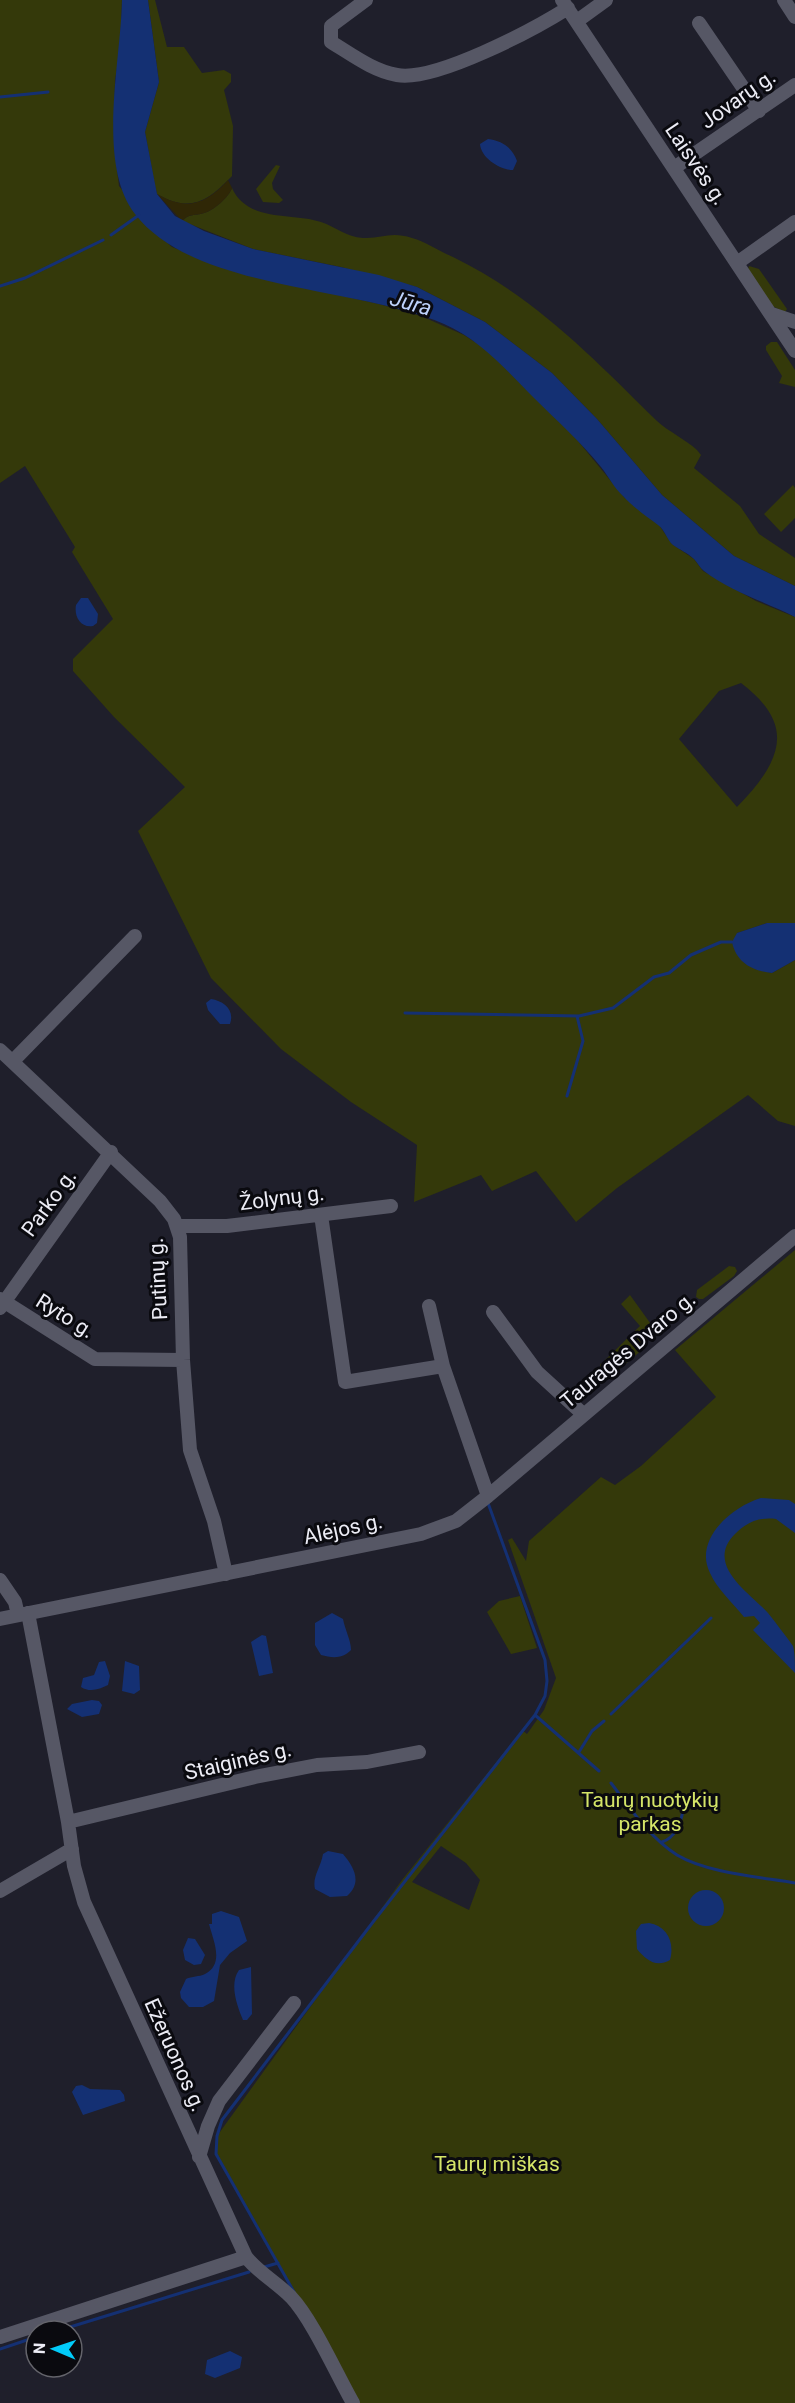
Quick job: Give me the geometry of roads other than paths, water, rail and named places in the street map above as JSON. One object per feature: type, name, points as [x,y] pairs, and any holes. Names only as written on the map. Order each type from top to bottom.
[{"type":"street","points":[[366,0],[331,26],[331,42],[382,71],[417,76],[493,47],[565,4]]},
{"type":"street","points":[[577,21],[606,0]]},
{"type":"street","points":[[784,0],[795,17]]},
{"type":"street","name":"Laisvės g.","points":[[565,4],[795,351]]},
{"type":"street","points":[[699,23],[759,111]]},
{"type":"street","name":"Jovarų g.","points":[[674,168],[795,86]]},
{"type":"street","points":[[737,263],[795,222]]},
{"type":"street","points":[[772,314],[795,322]]},
{"type":"street","points":[[13,1061],[135,936]]},
{"type":"street","name":"Putinų g.","points":[[0,1050],[111,1152],[160,1201],[177,1226],[180,1237],[183,1360],[190,1450],[214,1521],[226,1574]]},
{"type":"street","name":"Parko g.","points":[[2,1303],[111,1152]]},
{"type":"street","name":"Žolynų g.","points":[[177,1226],[227,1226],[391,1206]]},
{"type":"street","points":[[321,1215],[345,1382],[443,1366]]},
{"type":"street","name":"Tauragės Dvaro g.","points":[[488,1496],[795,1236]]},
{"type":"street","name":"Ryto g.","points":[[2,1303],[95,1359],[183,1360]]},
{"type":"street","points":[[429,1306],[443,1366],[488,1496]]},
{"type":"street","points":[[493,1312],[537,1372],[584,1414]]},
{"type":"street","name":"Alėjos g.","points":[[0,1619],[435,1531],[461,1518],[488,1496]]},
{"type":"street","points":[[0,1581],[23,1614]]},
{"type":"street","name":"Ežeruonos g.","points":[[23,1614],[84,1902],[198,2157],[246,2257],[258,2272],[291,2297],[297,2305],[353,2403]]},
{"type":"street","name":"Staiginės g.","points":[[68,1822],[255,1777],[317,1765],[367,1762],[419,1752]]},
{"type":"street","points":[[0,1891],[72,1849]]},
{"type":"street","points":[[198,2157],[210,2119],[219,2101],[294,2003]]},
{"type":"street","points":[[0,2337],[246,2257]]},
{"type":"water","name":"Jūra","points":[[122,0],[148,0],[159,82],[145,132],[157,194],[175,216],[204,231],[253,249],[379,275],[417,287],[485,322],[552,373],[597,419],[662,495],[734,556],[795,586],[795,617],[714,578],[704,571],[692,557],[673,545],[660,527],[620,493],[604,471],[569,432],[492,356],[458,331],[408,312],[236,273],[196,258],[162,239],[135,214],[123,193],[116,168],[113,140],[115,81]]},
{"type":"water","points":[[488,139],[498,141],[509,148],[517,161],[513,170],[497,165],[487,158],[480,144]]},
{"type":"water","points":[[81,598],[88,598],[98,614],[97,623],[93,626],[81,623],[77,617],[76,605]]},
{"type":"water","points":[[767,923],[795,923],[795,960],[772,973],[752,968],[746,964],[737,955],[732,942],[737,933]]},
{"type":"water","points":[[211,999],[220,1002],[230,1010],[230,1024],[220,1024],[208,1010],[206,1003]]},
{"type":"water","points":[[761,1498],[789,1500],[795,1504],[795,1533],[776,1519],[754,1521],[735,1534],[727,1545],[725,1557],[733,1578],[768,1613],[793,1646],[795,1673],[753,1630],[760,1623],[754,1616],[744,1617],[721,1590],[710,1573],[706,1560],[711,1536],[719,1526],[739,1508]]},
{"type":"water","points":[[332,1613],[343,1619],[351,1646],[348,1653],[337,1657],[321,1655],[315,1645],[315,1623]]},
{"type":"water","points":[[262,1635],[266,1636],[273,1673],[259,1676],[251,1642]]},
{"type":"water","points":[[105,1661],[110,1676],[108,1685],[91,1690],[81,1687],[83,1678],[94,1675],[99,1662]]},
{"type":"water","points":[[125,1661],[139,1666],[140,1690],[134,1694],[122,1691]]},
{"type":"water","points":[[99,1701],[102,1705],[99,1714],[82,1717],[67,1709],[72,1704]]},
{"type":"water","points":[[328,1851],[343,1854],[351,1865],[355,1881],[352,1891],[347,1896],[330,1897],[315,1889],[315,1880],[323,1854]]},
{"type":"water","points":[[706,1890],[719,1895],[724,1908],[719,1921],[706,1926],[693,1921],[688,1908],[693,1895]]},
{"type":"water","points":[[221,1911],[239,1917],[247,1941],[230,1953],[220,1965],[214,2001],[203,2007],[189,2007],[181,1998],[180,1992],[186,1979],[205,1974],[215,1964],[215,1944],[209,1924],[212,1924],[212,1914]]},
{"type":"water","points":[[649,1923],[661,1928],[668,1936],[671,1947],[670,1960],[660,1963],[652,1962],[637,1949],[636,1931],[641,1924]]},
{"type":"water","points":[[188,1938],[195,1939],[205,1955],[201,1964],[194,1965],[185,1960],[183,1950]]},
{"type":"water","points":[[251,1967],[252,2014],[247,2020],[243,2020],[236,2002],[234,1988],[239,1970]]},
{"type":"water","points":[[82,2085],[90,2089],[120,2090],[125,2101],[83,2115],[72,2092],[76,2086]]},
{"type":"water","points":[[230,2351],[242,2357],[240,2368],[215,2378],[205,2374],[207,2360]]},
{"type":"waterway","points":[[0,97],[48,92]]},
{"type":"waterway","points":[[111,235],[139,215]]},
{"type":"waterway","points":[[0,286],[25,278],[103,240]]},
{"type":"waterway","points":[[405,1013],[579,1016],[613,1008],[654,977],[669,973],[691,955],[721,942],[732,942]]},
{"type":"waterway","points":[[567,1096],[583,1041],[577,1016]]},
{"type":"waterway","points":[[294,2292],[216,2154],[217,2136],[222,2120],[535,1715],[545,1696],[547,1681],[545,1660],[488,1503]]},
{"type":"waterway","points":[[611,1714],[711,1618]]},
{"type":"waterway","points":[[535,1715],[599,1771]]},
{"type":"waterway","points":[[579,1752],[592,1731],[604,1721]]},
{"type":"waterway","points":[[611,1783],[649,1831],[677,1855],[718,1870],[795,1883]]},
{"type":"waterway","points":[[662,1842],[677,1829],[683,1810]]},
{"type":"waterway","points":[[264,2267],[278,2263]]},
{"type":"waterway","points":[[84,2323],[249,2272]]},
{"type":"waterway","points":[[0,2349],[24,2341]]},
{"type":"park label","name":"Taurų nuotykių parkas","points":[[650,1812]]},
{"type":"park label","name":"Taurų miškas","points":[[497,2164]]}]
